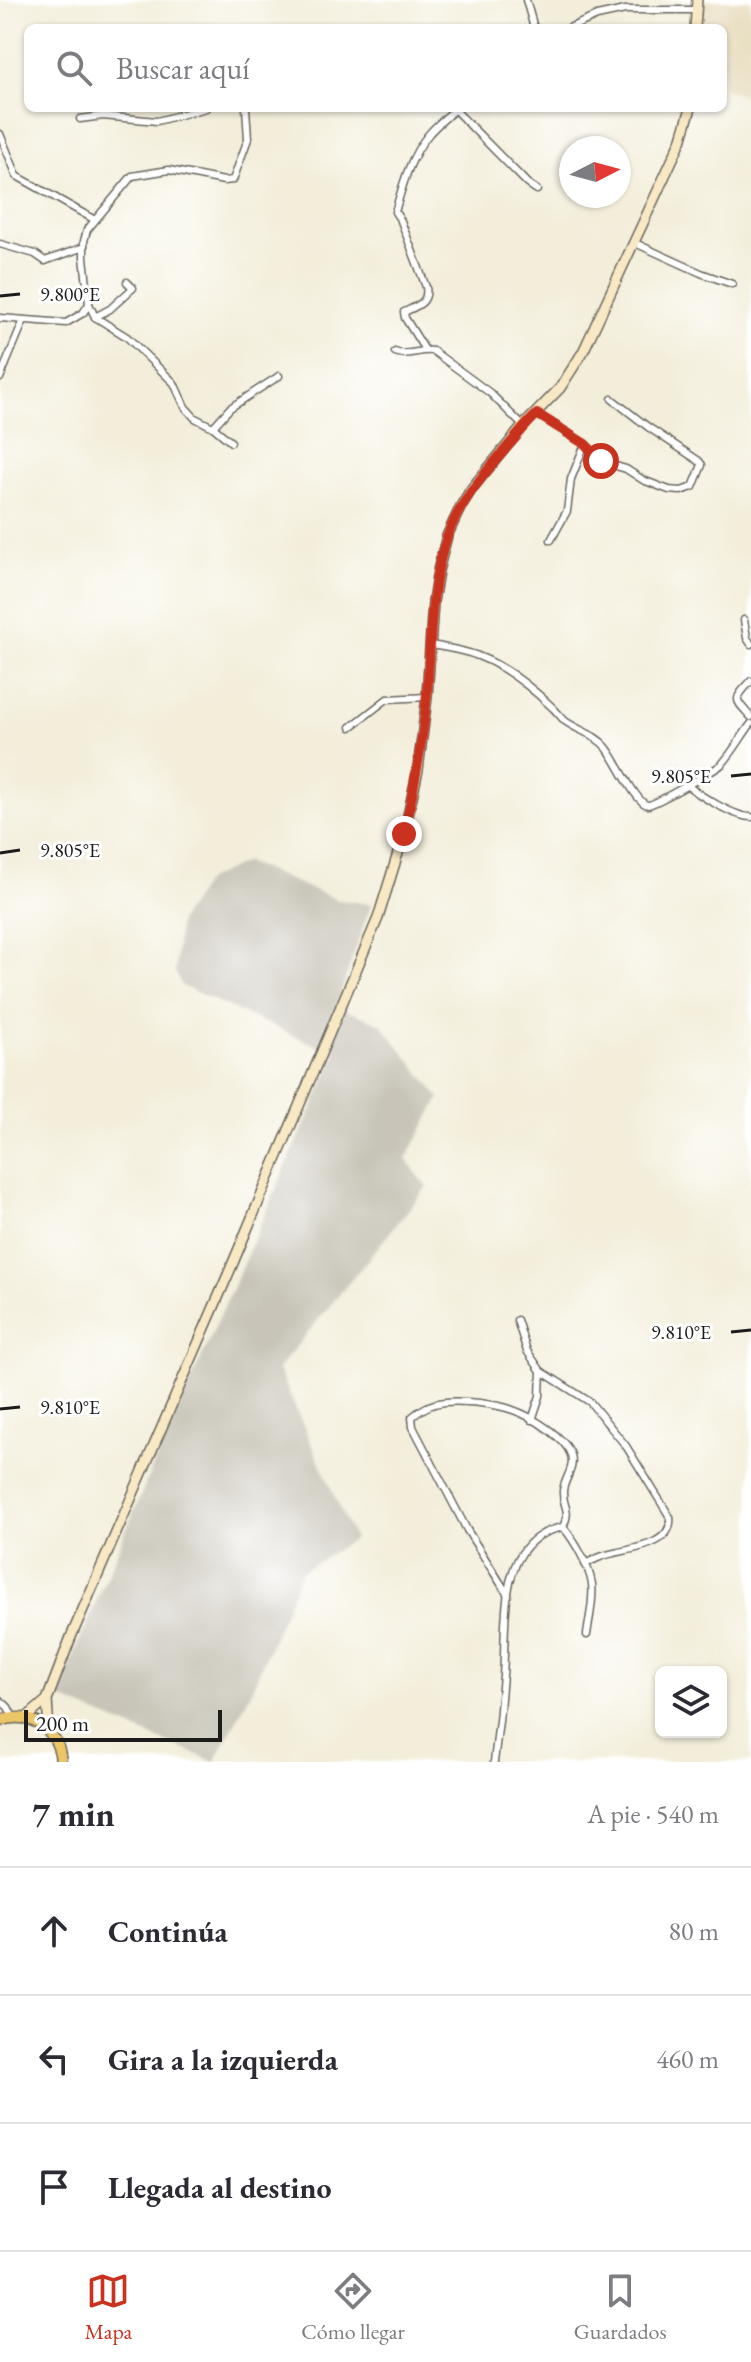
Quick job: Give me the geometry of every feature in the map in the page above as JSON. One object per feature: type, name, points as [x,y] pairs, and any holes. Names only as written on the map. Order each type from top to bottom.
[{"type":"main road","points":[[49,1731],[47,1700],[71,1637],[224,1285],[378,918],[404,834],[418,770],[438,571],[447,536],[472,488],[523,426],[560,388],[583,352],[681,141],[690,112]]},
{"type":"main road","points":[[26,1718],[47,1700]]},
{"type":"main road","points":[[0,1721],[13,1717],[39,1723],[57,1743],[61,1762]]},
{"type":"street","points":[[526,0],[533,24]]},
{"type":"street","points":[[578,24],[625,10],[697,5]]},
{"type":"street","points":[[80,119],[103,116],[157,121],[191,112]]},
{"type":"street","points":[[231,442],[213,427],[195,418],[185,407],[174,383],[153,361],[120,331],[95,317],[89,304],[84,247],[85,235],[95,220],[127,180],[137,174],[169,170],[213,180],[233,180],[248,139],[246,112]]},
{"type":"street","points":[[425,350],[404,312],[424,302],[426,287],[395,212],[406,173],[420,146],[450,112]]},
{"type":"street","points":[[458,112],[537,190]]},
{"type":"street","points":[[0,134],[17,176],[95,220]]},
{"type":"street","points":[[635,243],[732,284]]},
{"type":"street","points":[[0,244],[35,254],[45,261],[84,247]]},
{"type":"street","points":[[95,317],[133,288],[127,282]]},
{"type":"street","points":[[0,318],[66,323],[83,313],[89,304]]},
{"type":"street","points":[[1,374],[24,320]]},
{"type":"street","points":[[395,352],[400,355],[433,351],[490,393],[523,426]]},
{"type":"street","points":[[213,427],[230,408],[279,376]]},
{"type":"street","points":[[537,414],[585,444],[606,463],[669,490],[681,491],[693,487],[702,465],[699,461],[612,399]]},
{"type":"street","points":[[551,540],[567,511],[571,479],[585,444]]},
{"type":"street","points":[[744,620],[751,644]]},
{"type":"street","points":[[431,645],[459,650],[496,664],[566,721],[596,738],[618,763],[636,797],[650,805],[720,766],[751,724]]},
{"type":"street","points":[[751,681],[736,700],[751,717]]},
{"type":"street","points":[[351,727],[387,699],[427,697]]},
{"type":"street","points":[[687,785],[711,802],[743,817],[751,817]]},
{"type":"street","points":[[517,1320],[527,1351],[541,1371],[590,1402],[626,1446],[670,1517],[671,1525],[667,1532],[652,1543],[585,1564]]},
{"type":"street","points":[[532,1420],[540,1396],[541,1371]]},
{"type":"street","points":[[508,1595],[467,1530],[413,1427],[412,1417],[434,1403],[449,1401],[513,1410],[561,1439],[571,1455],[572,1467],[563,1491],[568,1515],[563,1527]]},
{"type":"street","points":[[563,1527],[585,1564],[592,1584],[587,1635]]},
{"type":"street","points":[[494,1762],[512,1573],[520,1554],[534,1538],[563,1527]]},
{"type":"street","points":[[0,1700],[13,1717]]},
{"type":"shaded area","points":[[701,0],[751,0],[751,98],[727,89],[727,24],[701,24]]},
{"type":"shaded area","points":[[245,862],[338,900],[371,904],[336,1006],[381,1024],[440,1098],[406,1159],[427,1187],[278,1369],[354,1539],[301,1572],[249,1696],[215,1762],[56,1697],[148,1478],[336,1054],[182,986],[175,972],[179,921],[207,880]]},
{"type":"route","points":[[404,834],[418,770],[438,571],[447,536],[461,506],[489,467],[537,414],[585,444],[601,461]]}]
